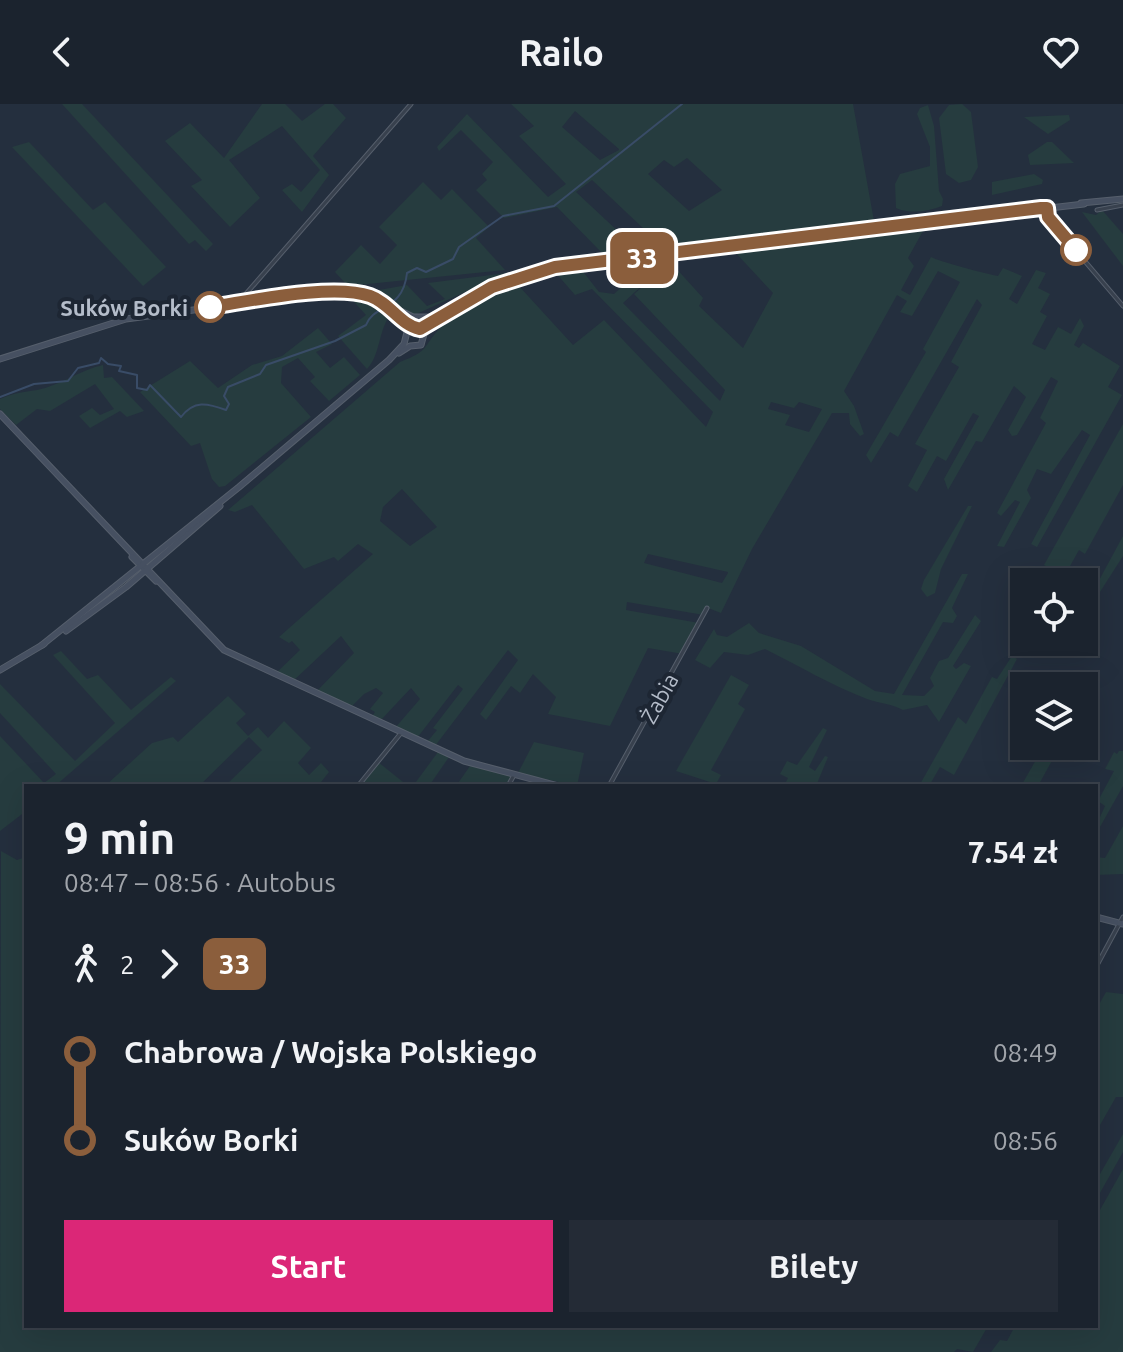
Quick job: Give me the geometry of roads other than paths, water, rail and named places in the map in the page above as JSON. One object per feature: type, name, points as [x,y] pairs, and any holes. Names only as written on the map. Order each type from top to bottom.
[{"type":"main road","points":[[0,359],[120,320],[238,303],[346,291],[380,301],[407,316],[422,318],[455,307],[503,283],[582,261],[1123,201]]},
{"type":"main road","points":[[0,670],[83,619],[408,343],[409,330],[389,307]]},
{"type":"main road","points":[[409,330],[422,331],[455,307]]},
{"type":"main road","points":[[408,343],[421,345],[422,331]]},
{"type":"main road","points":[[0,414],[214,641],[235,657],[464,761],[550,784]]},
{"type":"main road","points":[[1098,917],[1122,921]]},
{"type":"street","points":[[238,303],[411,104]]},
{"type":"street","points":[[1097,210],[1123,201]]},
{"type":"street","points":[[1047,208],[1048,217],[1123,306]]},
{"type":"street","name":"Żabia","points":[[610,784],[707,608]]},
{"type":"street","points":[[360,784],[401,733]]},
{"type":"street","points":[[509,784],[514,775]]},
{"type":"street","points":[[1098,963],[1122,921]]},
{"type":"waterway","points":[[0,397],[34,384],[68,381],[78,368],[99,363],[101,358],[108,364],[121,366],[119,371],[137,375],[137,388],[147,390],[150,385],[181,417],[201,404],[226,410],[229,404],[224,396],[228,387],[260,374],[266,365],[335,341],[366,325],[375,313],[400,294],[407,273],[417,268],[426,272],[453,259],[459,247],[503,216],[554,206],[682,104]]},
{"type":"place","name":"Suków Borki","points":[[210,307]]}]
